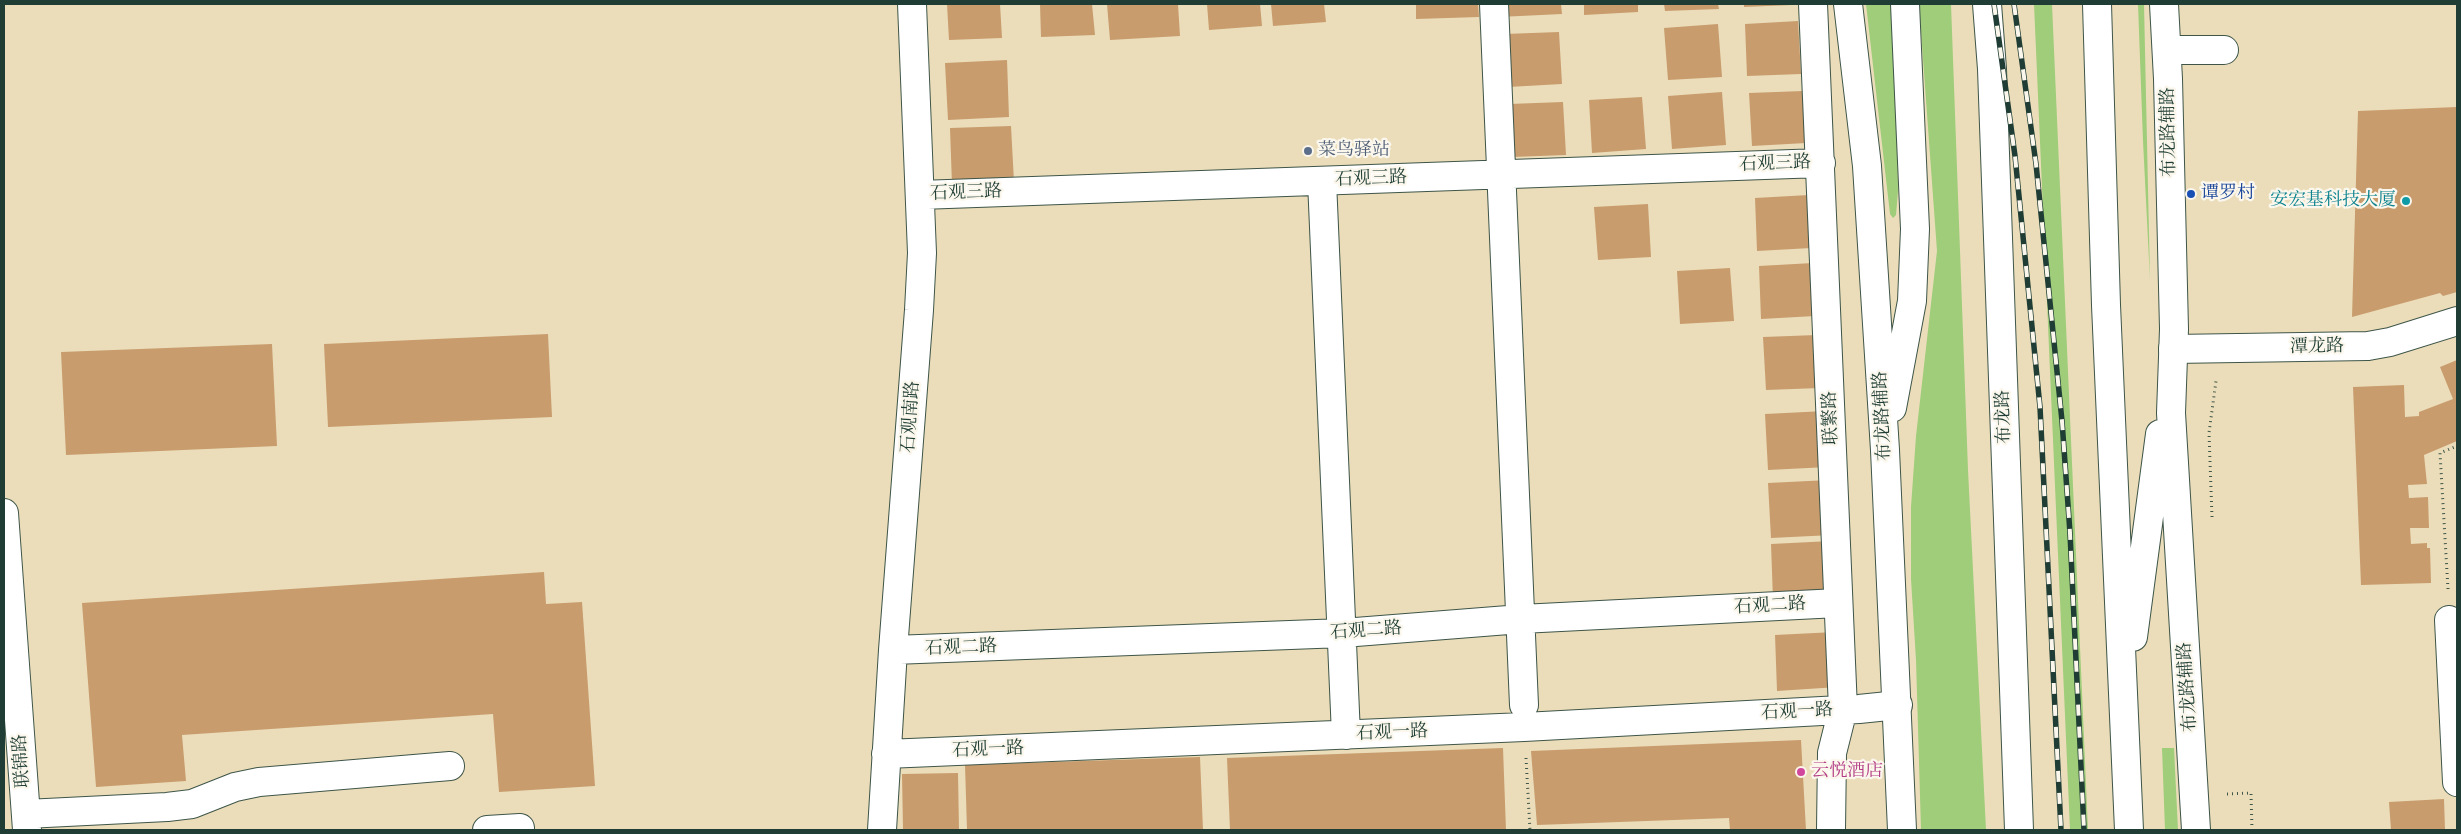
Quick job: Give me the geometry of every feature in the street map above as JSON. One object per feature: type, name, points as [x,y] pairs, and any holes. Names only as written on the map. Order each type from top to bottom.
[{"type":"main road","name":"石观南路","points":[[882,830],[892,650],[922,253],[912,4]]},
{"type":"main road","points":[[1494,4],[1524,716]]},
{"type":"main road","name":"联繁路","points":[[1813,4],[1843,709],[1832,753],[1831,830]]},
{"type":"main road","name":"布龙路辅路","points":[[1848,4],[1867,166],[1885,450],[1898,704],[1902,830]]},
{"type":"main road","points":[[1885,450],[1912,301],[1913,163],[1905,4]]},
{"type":"main road","name":"布龙路","points":[[1987,4],[1992,69],[2019,830]]},
{"type":"main road","points":[[2097,4],[2106,305],[2129,830]]},
{"type":"main road","name":"布龙路辅路","points":[[2164,4],[2168,79],[2174,339],[2171,413],[2196,830]]},
{"type":"main road","points":[[2168,79],[2177,4]]},
{"type":"main road","points":[[2172,50],[2224,50]]},
{"type":"main road","name":"石观三路","points":[[920,195],[1821,163]]},
{"type":"main road","points":[[1322,181],[1346,735]]},
{"type":"main road","name":"潭龙路","points":[[2174,339],[2368,346],[2390,342],[2457,320]]},
{"type":"main road","points":[[2124,710],[2174,339]]},
{"type":"main road","name":"联锦路","points":[[4,513],[27,822]]},
{"type":"main road","name":"石观二路","points":[[892,650],[1343,633],[1521,619],[1838,603]]},
{"type":"main road","points":[[2451,608],[2457,782]]},
{"type":"main road","name":"石观一路","points":[[886,754],[1346,735],[1524,716],[1843,709],[1898,704]]},
{"type":"main road","points":[[27,822],[192,804],[235,787],[259,782],[450,766]]},
{"type":"main road","points":[[486,830],[520,828]]},
{"type":"path","points":[[2451,608],[2446,580],[2440,453],[2457,446]]},
{"type":"path","points":[[1524,716],[1530,830]]},
{"type":"path","points":[[2223,794],[2251,793],[2252,830]]},
{"type":"green space","points":[[1866,4],[1892,4],[1896,52],[1898,191],[1896,215],[1893,218],[1890,214]]},
{"type":"green space","points":[[1919,4],[1951,4],[1968,470],[1986,830],[1921,830],[1916,660],[1911,579],[1911,507],[1916,436],[1937,251]]},
{"type":"green space","points":[[2034,4],[2052,4],[2088,830],[2070,830]]},
{"type":"green space","points":[[2138,4],[2144,4],[2150,280],[2143,141]]},
{"type":"green space","points":[[2162,748],[2174,748],[2178,830],[2165,830]]},
{"type":"building","points":[[947,4],[1000,4],[1002,38],[949,40]]},
{"type":"building","points":[[1040,4],[1092,4],[1095,35],[1041,37]]},
{"type":"building","points":[[1107,4],[1178,4],[1180,36],[1110,40]]},
{"type":"building","points":[[1207,4],[1260,4],[1262,26],[1209,30]]},
{"type":"building","points":[[1271,4],[1324,4],[1326,22],[1273,26]]},
{"type":"building","points":[[1416,4],[1478,4],[1479,17],[1416,19]]},
{"type":"building","points":[[1499,4],[1561,4],[1562,14],[1499,17]]},
{"type":"building","points":[[1584,4],[1638,4],[1638,12],[1584,15]]},
{"type":"building","points":[[1664,4],[1718,4],[1719,9],[1665,11]]},
{"type":"building","points":[[1744,4],[1792,4],[1792,5],[1744,7]]},
{"type":"building","points":[[1798,21],[1801,74],[1747,76],[1745,24]]},
{"type":"building","points":[[1718,24],[1722,77],[1668,80],[1664,28]]},
{"type":"building","points":[[1559,32],[1562,84],[1508,87],[1505,34]]},
{"type":"building","points":[[1007,60],[1009,117],[948,120],[945,63]]},
{"type":"building","points":[[1803,91],[1806,143],[1752,146],[1749,93]]},
{"type":"building","points":[[1722,92],[1726,145],[1672,149],[1668,96]]},
{"type":"building","points":[[1642,97],[1646,149],[1592,153],[1589,100]]},
{"type":"building","points":[[1563,102],[1566,155],[1512,157],[1509,104]]},
{"type":"building","name":"安宏基科技大厦","points":[[2457,107],[2457,292],[2443,296],[2440,293],[2352,317],[2358,111]]},
{"type":"building","points":[[1011,126],[1014,182],[952,185],[950,128]]},
{"type":"building","points":[[1809,195],[1811,248],[1757,251],[1755,198]]},
{"type":"building","points":[[1648,204],[1651,257],[1598,260],[1594,207]]},
{"type":"building","points":[[1813,263],[1815,316],[1761,319],[1759,266]]},
{"type":"building","points":[[1730,268],[1734,321],[1680,324],[1677,271]]},
{"type":"building","points":[[548,334],[552,417],[328,427],[324,344]]},
{"type":"building","points":[[1817,335],[1820,388],[1766,390],[1763,337]]},
{"type":"building","points":[[272,344],[277,446],[66,455],[61,352]]},
{"type":"building","points":[[2457,360],[2457,441],[2424,455],[2427,484],[2408,485],[2409,498],[2428,497],[2429,528],[2410,528],[2411,544],[2427,543],[2427,548],[2430,548],[2431,583],[2361,585],[2353,387],[2404,385],[2405,417],[2419,416],[2419,412],[2453,399],[2440,367]]},
{"type":"building","points":[[1825,411],[1828,467],[1768,470],[1765,414]]},
{"type":"building","points":[[1829,480],[1832,535],[1771,538],[1768,483]]},
{"type":"building","points":[[1831,541],[1834,597],[1773,600],[1771,544]]},
{"type":"building","points":[[544,572],[546,604],[582,602],[595,786],[499,792],[493,714],[182,735],[186,781],[96,787],[82,603]]},
{"type":"building","points":[[1835,632],[1838,687],[1777,691],[1775,635]]},
{"type":"building","points":[[1801,740],[1806,830],[1730,830],[1729,818],[1537,825],[1531,751]]},
{"type":"building","points":[[1503,748],[1506,830],[1230,830],[1227,758]]},
{"type":"building","points":[[1200,757],[1203,830],[967,830],[965,765]]},
{"type":"building","points":[[958,773],[959,830],[903,830],[902,774]]},
{"type":"building","points":[[2444,799],[2445,830],[2391,830],[2389,802]]},
{"type":"railway","points":[[1994,4],[2015,156],[2040,407],[2061,830]]},
{"type":"railway","points":[[2014,4],[2036,164],[2062,421],[2070,533],[2084,830]]},
{"type":"place","name":"菜鸟驿站","points":[[1308,151]]},
{"type":"place","name":"谭罗村","points":[[2191,194]]},
{"type":"place","name":"安宏基科技大厦","points":[[2406,201]]},
{"type":"place","name":"云悦酒店","points":[[1801,772]]}]
